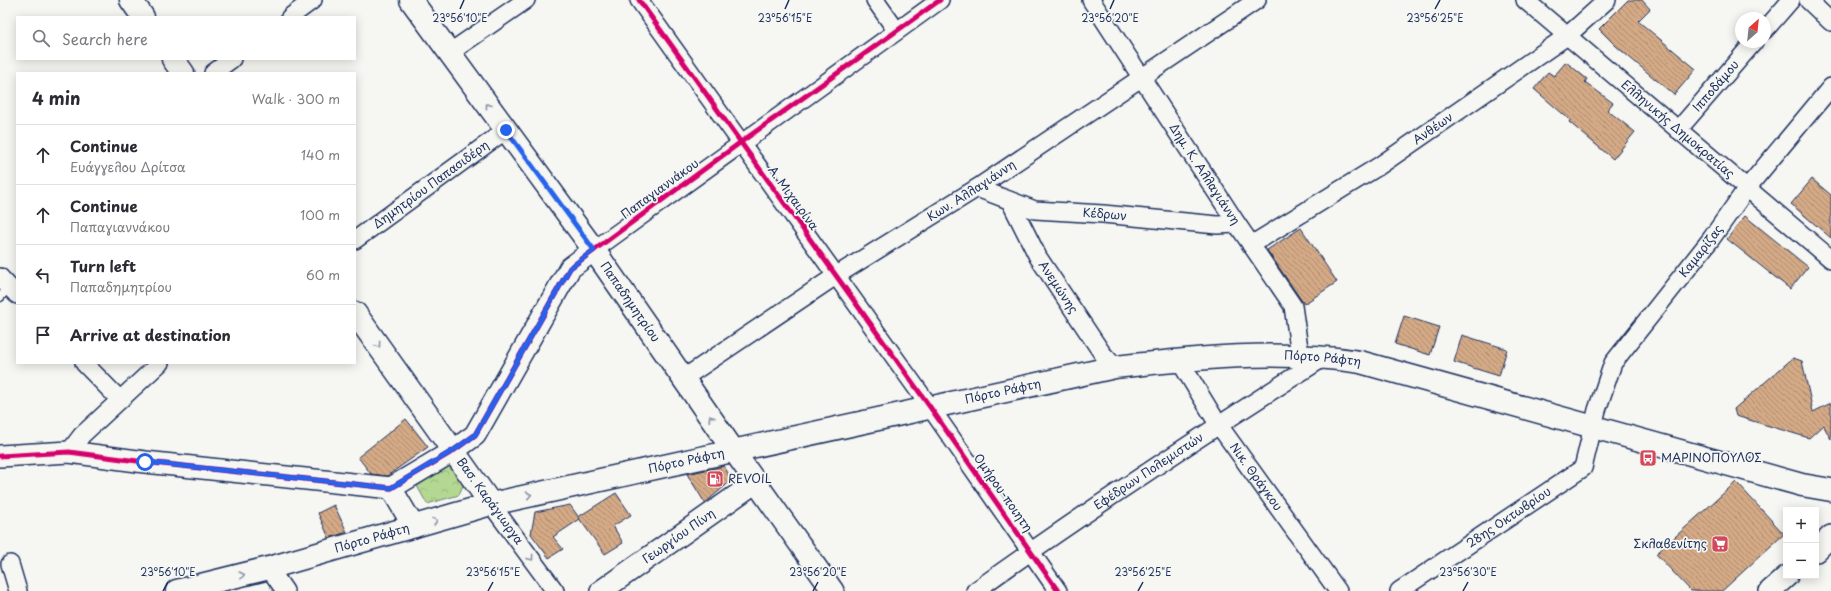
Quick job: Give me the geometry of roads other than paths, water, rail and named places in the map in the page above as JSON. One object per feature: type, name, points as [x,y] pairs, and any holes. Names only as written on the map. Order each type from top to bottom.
[{"type":"main road","points":[[131,0],[142,16]]},
{"type":"main road","name":"Παπαδημητρίου","points":[[411,0],[594,250],[733,450]]},
{"type":"main road","points":[[175,60],[183,72]]},
{"type":"main road","name":"Βασ. Καράγιωργα","points":[[356,314],[491,504]]},
{"type":"main road","name":"Πόρτο Ράφτη","points":[[177,591],[269,568],[414,528],[491,504],[1115,367],[1219,356],[1326,356],[1367,364],[1802,485],[1831,490]]},
{"type":"street","points":[[291,16],[313,0]]},
{"type":"street","points":[[450,53],[526,0]]},
{"type":"street","name":"Α. Μιχαιρίνα","points":[[639,0],[930,407]]},
{"type":"street","points":[[875,0],[896,30]]},
{"type":"street","name":"Παπαγιαννάκου","points":[[391,488],[454,450],[475,435],[570,268],[741,142],[940,0]]},
{"type":"street","name":"Δημ. Κ. Αλλαγιάννη","points":[[1091,0],[1237,224],[1293,306],[1300,355]]},
{"type":"street","name":"Κων. Αλλαγιάννη","points":[[684,378],[836,275],[977,188],[1257,0]]},
{"type":"street","name":"Ελληνικής Δημοκρατίας","points":[[1525,0],[1831,259]]},
{"type":"street","name":"Ανθέων","points":[[1251,245],[1379,166],[1567,36],[1607,0]]},
{"type":"street","points":[[1771,23],[1791,0]]},
{"type":"street","points":[[1808,0],[1831,22]]},
{"type":"street","name":"Ιπποδάμου","points":[[1678,130],[1749,48]]},
{"type":"street","points":[[214,72],[231,60]]},
{"type":"street","name":"Καμαρίζας","points":[[1593,428],[1613,363],[1711,239],[1747,188],[1831,87]]},
{"type":"street","name":"Δημητρίου Παπασιδέρη","points":[[356,239],[506,130]]},
{"type":"street","name":"Κέδρων","points":[[977,188],[1035,210],[1109,214],[1217,225],[1237,224]]},
{"type":"street","name":"Ανεμώνης","points":[[1010,201],[1038,257],[1102,353],[1115,367]]},
{"type":"street","name":"Εφέδρων Πολεμιστών","points":[[975,591],[1030,551],[1218,424],[1326,356]]},
{"type":"street","name":"Νικ. Θράγκου","points":[[1179,360],[1218,424],[1338,591]]},
{"type":"street","points":[[85,364],[120,400]]},
{"type":"street","points":[[69,452],[82,435],[159,364]]},
{"type":"street","name":"Ομήρου-ποιητη","points":[[930,407],[1058,591]]},
{"type":"street","name":"28ης Οκτωβρίου","points":[[1399,591],[1580,470],[1584,465],[1593,428]]},
{"type":"street","points":[[733,450],[833,591]]},
{"type":"street","points":[[0,456],[69,452],[153,463],[391,488],[414,528]]},
{"type":"street","name":"Γεωργίου Πίνη","points":[[601,591],[756,482]]},
{"type":"street","name":"Βασ. Καράγιωργα","points":[[491,504],[555,591]]},
{"type":"street","points":[[1819,548],[1831,536]]},
{"type":"street","points":[[10,564],[18,591]]},
{"type":"street","points":[[269,568],[285,591]]},
{"type":"street","points":[[1770,591],[1784,579]]},
{"type":"place","name":"ΜΑΡΙΝΟΠΟΥΛΟΣ","points":[[1648,458]]},
{"type":"place","name":"REVOIL","points":[[715,479]]},
{"type":"place","name":"Σκλαβενίτης","points":[[1720,544]]}]
